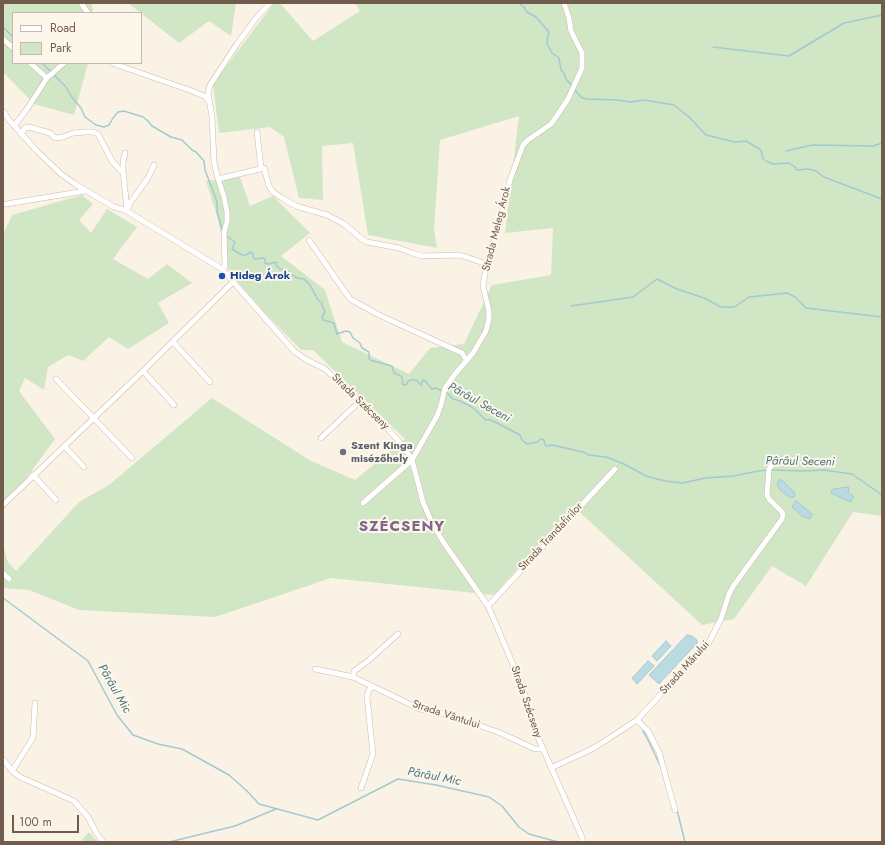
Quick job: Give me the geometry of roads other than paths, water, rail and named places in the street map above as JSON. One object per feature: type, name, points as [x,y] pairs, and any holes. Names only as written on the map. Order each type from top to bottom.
[{"type":"street","points":[[81,3],[87,12]]},
{"type":"street","points":[[222,269],[225,266],[224,235],[227,222],[227,212],[214,162],[212,117],[208,93],[210,85],[217,73],[257,17],[270,3]]},
{"type":"street","name":"Strada Meleg Árok","points":[[363,503],[412,460],[437,416],[444,392],[450,380],[474,353],[484,337],[488,324],[489,311],[483,286],[506,189],[521,150],[528,140],[541,132],[554,120],[568,100],[582,68],[582,53],[572,33],[564,3]]},
{"type":"street","points":[[3,39],[12,47]]},
{"type":"street","points":[[31,64],[47,78]]},
{"type":"street","points":[[14,126],[47,78],[63,64]]},
{"type":"street","points":[[115,64],[204,96],[209,101]]},
{"type":"street","points":[[126,64],[128,69]]},
{"type":"street","name":"Strada Szécseny","points":[[4,114],[37,151],[61,174],[85,191],[114,207],[126,209],[222,269],[294,351],[322,367],[379,420],[404,447],[412,460],[423,502],[433,525],[488,606],[524,688],[536,733],[583,842]]},
{"type":"street","points":[[22,134],[25,128],[29,127],[34,127],[50,133],[55,138],[63,137],[72,133],[95,133],[100,137],[104,148],[112,161],[121,171],[123,171]]},
{"type":"street","points":[[257,132],[261,168],[264,168],[269,186],[273,192],[282,198],[296,206],[327,215],[344,224],[367,242],[399,248],[422,256],[455,255],[472,258],[487,264]]},
{"type":"street","points":[[125,153],[123,171],[126,209]]},
{"type":"street","points":[[126,209],[148,178],[154,165]]},
{"type":"street","points":[[218,180],[261,168]]},
{"type":"street","points":[[6,204],[85,191]]},
{"type":"street","points":[[309,240],[350,299],[379,316],[462,353],[467,361]]},
{"type":"street","points":[[3,505],[234,282]]},
{"type":"street","points":[[173,342],[210,382]]},
{"type":"street","points":[[143,371],[174,405]]},
{"type":"street","points":[[56,379],[132,458]]},
{"type":"street","points":[[321,438],[360,402]]},
{"type":"street","points":[[64,446],[84,467]]},
{"type":"street","name":"Strada Mărului","points":[[551,768],[594,748],[637,720],[707,646],[721,618],[728,594],[782,519],[782,512],[767,495],[770,468]]},
{"type":"street","name":"Strada Trandafirilor","points":[[488,606],[615,469]]},
{"type":"street","points":[[33,475],[56,500]]},
{"type":"street","points":[[3,573],[9,579]]},
{"type":"street","points":[[353,677],[354,671],[368,661],[398,634]]},
{"type":"street","name":"Strada Vântului","points":[[315,669],[353,677],[420,709],[446,714],[498,732],[535,749],[543,749]]},
{"type":"street","points":[[361,788],[373,754],[367,697],[372,686]]},
{"type":"street","points":[[12,771],[33,738],[36,703]]},
{"type":"street","points":[[637,720],[648,731],[659,752],[675,810]]},
{"type":"street","points":[[3,759],[12,771],[20,777],[74,801],[88,817],[103,842]]},
{"type":"water","points":[[779,480],[782,480],[794,492],[795,496],[792,498],[789,497],[780,490],[777,484]]},
{"type":"water","points":[[848,487],[848,492],[854,497],[850,502],[831,493],[833,489]]},
{"type":"water","points":[[796,501],[812,514],[810,519],[802,516],[792,507]]},
{"type":"water","points":[[687,635],[692,636],[697,640],[697,643],[659,684],[649,675]]},
{"type":"water","points":[[666,641],[671,646],[657,661],[652,656]]},
{"type":"water","points":[[648,661],[654,666],[637,684],[632,678]]},
{"type":"waterway","points":[[519,3],[527,12],[536,17],[549,32],[547,44],[552,53],[559,58],[561,70],[572,86]]},
{"type":"waterway","points":[[713,47],[789,56],[844,23],[882,15]]},
{"type":"waterway","name":"Pârâul Seceni","points":[[3,27],[12,36]]},
{"type":"waterway","name":"Pârâul Seceni","points":[[43,64],[66,87],[81,108],[85,117],[96,125],[104,127],[109,125],[118,112],[124,111],[143,117],[152,126],[171,137],[182,140],[196,152],[204,161],[205,170],[217,202],[217,212],[222,234]]},
{"type":"waterway","points":[[574,89],[581,97],[586,99],[630,102],[645,100],[674,105],[689,117],[706,135],[735,142],[746,141],[761,150],[763,159],[773,164],[789,163],[797,170],[809,169],[816,171],[824,177],[882,199]]},
{"type":"waterway","points":[[786,151],[812,145],[873,146],[882,143]]},
{"type":"waterway","name":"Pârâul Seceni","points":[[225,235],[235,242],[232,249],[242,255],[246,255],[251,252],[255,259],[263,258],[265,259],[265,263],[269,264],[276,262],[276,265],[280,269],[287,271],[297,278],[304,279],[310,285],[318,300],[322,303],[325,312],[322,317],[323,320],[334,323],[337,334],[346,331],[350,332],[353,338],[360,343],[362,348],[369,352],[370,360],[392,366],[394,373],[402,377],[403,385],[407,384],[408,381],[411,380],[416,380],[421,385],[423,380],[432,389],[436,388],[442,391]]},
{"type":"waterway","points":[[571,306],[633,297],[657,279],[677,289],[704,298],[721,307],[734,307],[749,297],[787,293],[795,297],[806,308],[882,317]]},
{"type":"waterway","name":"Pârâul Seceni","points":[[446,392],[453,399],[472,407],[486,420],[491,420],[520,435],[522,440],[527,444],[537,442],[541,439],[544,440],[545,445],[547,446],[552,445],[583,452],[589,455],[606,457],[624,464],[646,476],[665,481],[683,483],[705,478],[734,476],[767,470]]},
{"type":"waterway","name":"Pârâul Seceni","points":[[771,470],[824,470],[852,474],[882,495]]},
{"type":"waterway","name":"Pârâul Mic","points":[[3,598],[88,661],[117,715],[133,735],[158,744],[182,749],[229,775],[259,804],[318,820],[398,779],[436,785],[489,797],[502,806],[519,827],[529,834],[558,842]]},
{"type":"waterway","points":[[643,731],[660,765]]},
{"type":"waterway","name":"Pârâul Mic","points":[[169,842],[235,826],[276,809]]},
{"type":"waterway","points":[[677,810],[685,842]]},
{"type":"waterway","name":"Pârâul Mic","points":[[27,842],[34,842]]},
{"type":"place","name":"Hideg Árok","points":[[222,276]]},
{"type":"place","name":"Szent Kinga misézőhely","points":[[343,452]]},
{"type":"district","name":"SZÉCSENY","points":[[402,527]]}]
